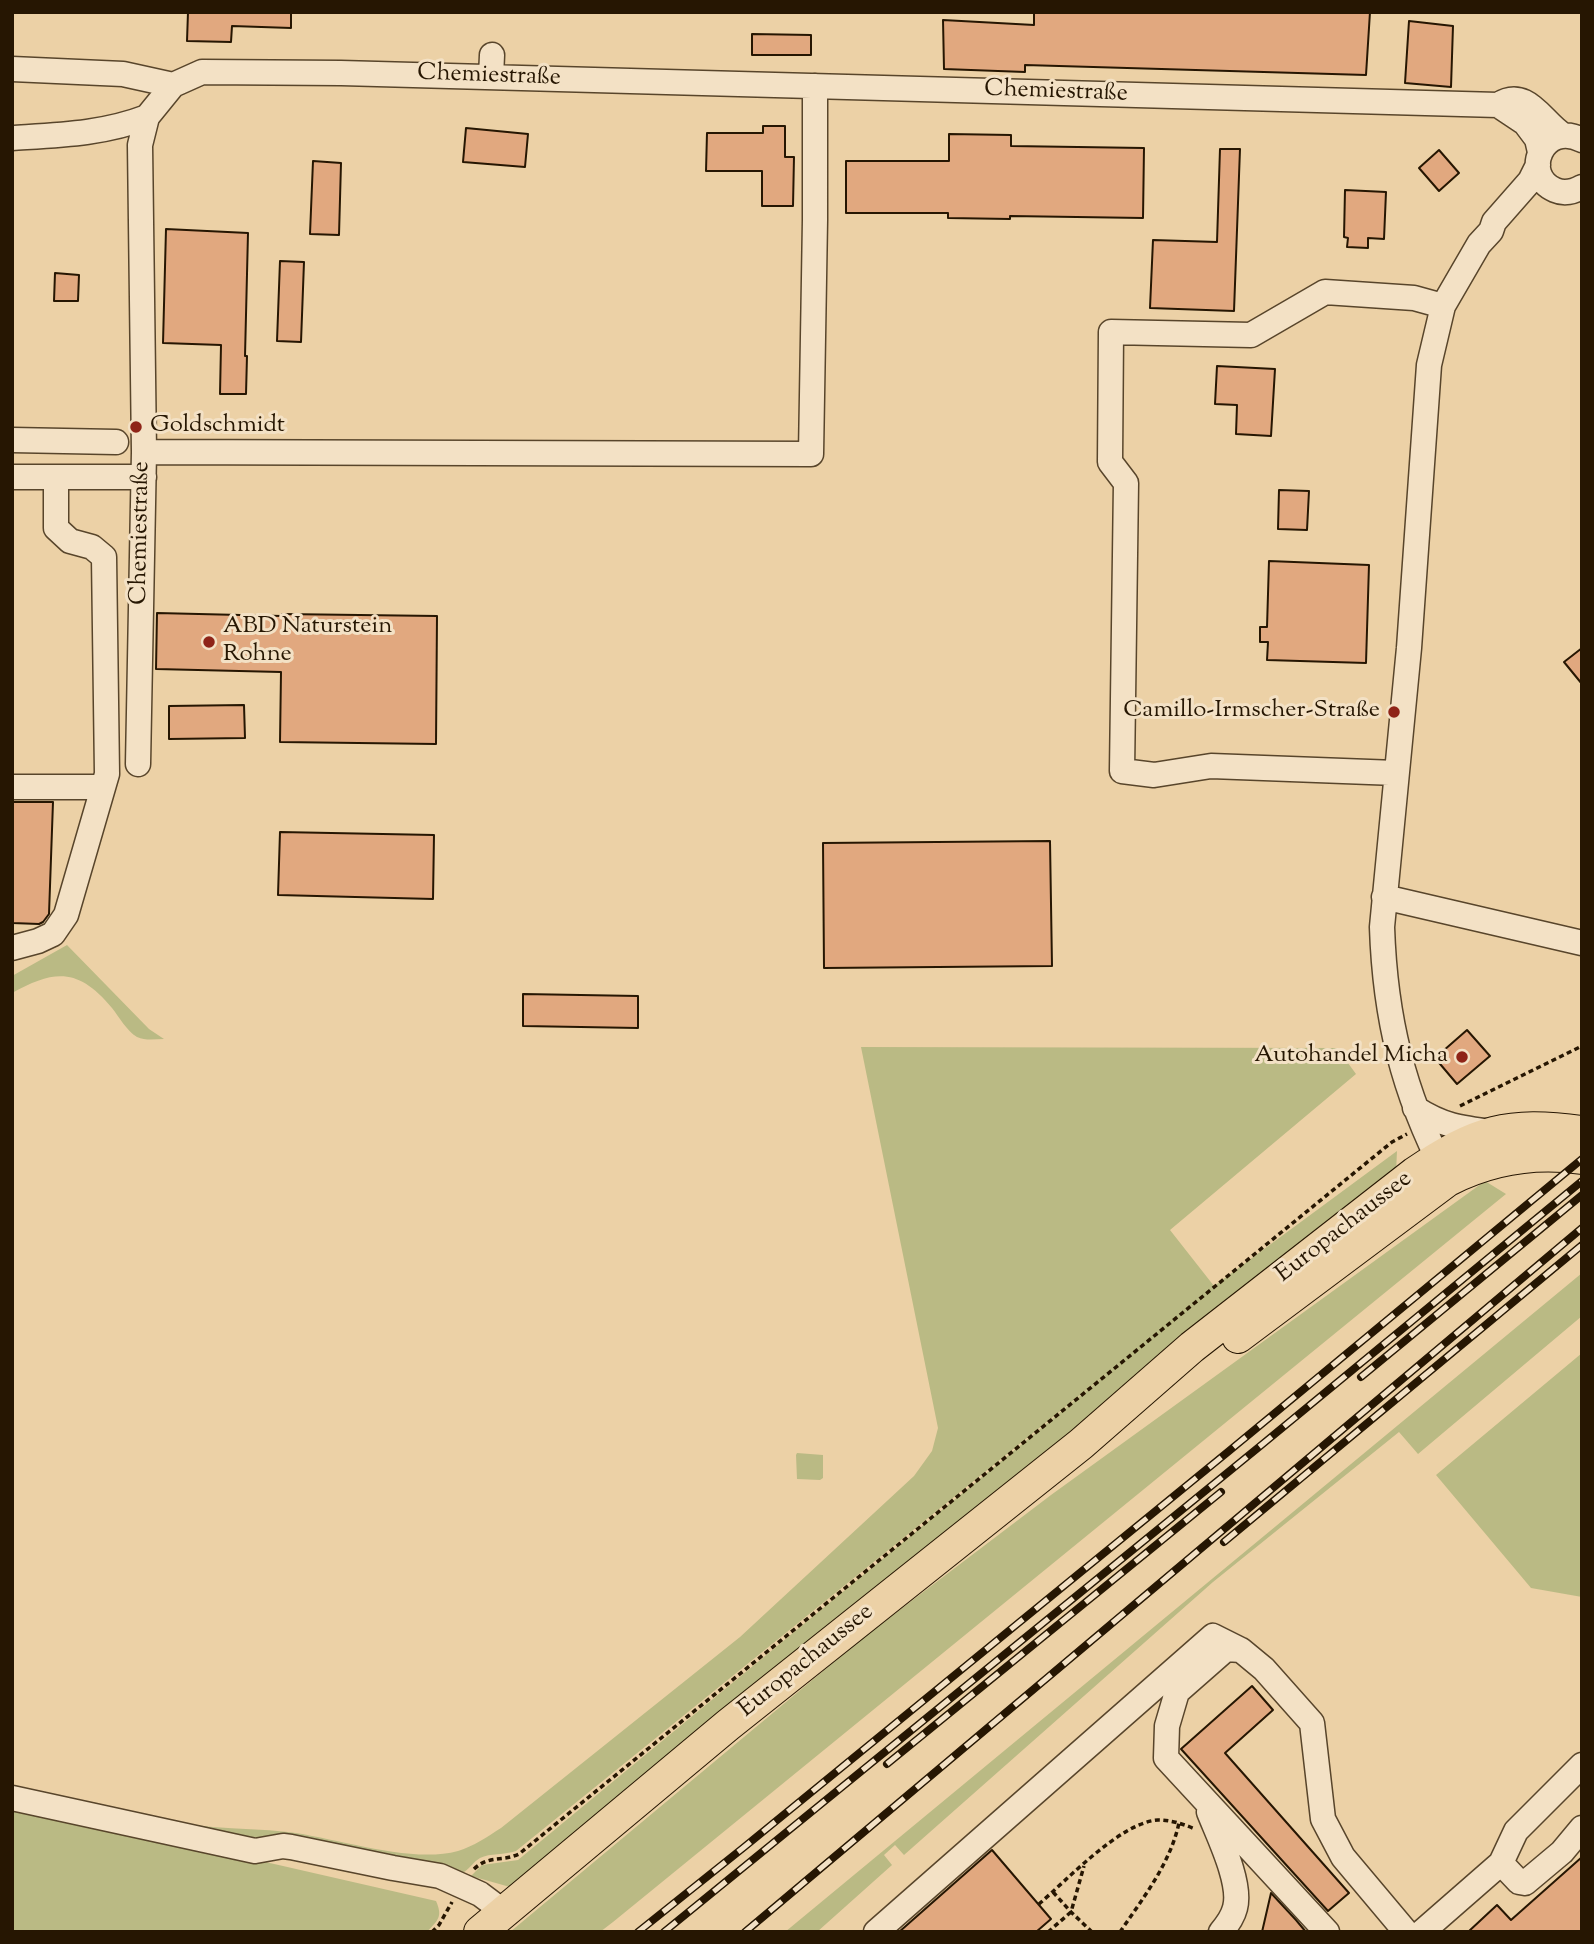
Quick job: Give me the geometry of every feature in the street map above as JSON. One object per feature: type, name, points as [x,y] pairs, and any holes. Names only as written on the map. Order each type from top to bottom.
[{"type":"main road","name":"Europachaussee","points":[[480,1932],[728,1725],[1138,1396],[1180,1374],[1250,1329],[1443,1169],[1477,1167],[1519,1128],[1582,1132]]},
{"type":"main road","name":"Europachaussee","points":[[1497,1146],[1545,1156],[1582,1158]]},
{"type":"street","name":"Chemiestraße","points":[[138,764],[144,477],[141,145],[147,117],[173,85],[202,72],[491,66],[815,86],[1498,105],[1506,100],[1529,104],[1555,130],[1577,138]]},
{"type":"street","points":[[12,69],[123,74],[173,85]]},
{"type":"street","points":[[144,452],[811,454],[815,86]]},
{"type":"street","points":[[1498,105],[1525,123],[1536,139],[1539,174],[1544,181],[1551,188],[1571,190]]},
{"type":"street","points":[[12,138],[91,133],[147,117]]},
{"type":"street","points":[[1443,1169],[1403,1074],[1392,1029],[1383,956],[1384,897],[1409,648],[1429,365],[1443,306],[1479,244],[1491,231],[1498,216],[1530,181],[1550,140],[1577,138]]},
{"type":"street","points":[[1491,231],[1500,228],[1532,201],[1571,190]]},
{"type":"street","points":[[1396,774],[1211,766],[1154,775],[1122,771],[1126,483],[1110,462],[1111,332],[1251,335],[1325,292],[1414,298],[1443,306]]},
{"type":"street","points":[[12,440],[116,442]]},
{"type":"street","points":[[12,477],[144,477]]},
{"type":"street","points":[[12,948],[53,934],[66,915],[107,774],[104,557],[92,547],[70,541],[56,528],[56,477]]},
{"type":"street","points":[[12,787],[103,787]]},
{"type":"street","points":[[1384,897],[1582,943]]},
{"type":"street","points":[[1423,1118],[1452,1126],[1497,1146]]},
{"type":"street","points":[[876,1932],[1213,1636],[1241,1650],[1264,1669],[1312,1723],[1322,1819],[1343,1857],[1406,1932]]},
{"type":"street","points":[[1241,1650],[1226,1649],[1177,1692],[1167,1726],[1167,1758],[1327,1932]]},
{"type":"street","points":[[1422,1932],[1501,1863],[1516,1831],[1582,1765]]},
{"type":"street","points":[[12,1798],[255,1851],[291,1847],[440,1876],[480,1894],[504,1912]]},
{"type":"street","points":[[1205,1800],[1233,1872],[1236,1892],[1236,1907],[1221,1932]]},
{"type":"street","points":[[1501,1863],[1519,1882],[1525,1883],[1562,1852],[1582,1829]]},
{"type":"path","points":[[432,1932],[439,1925],[468,1874],[483,1861],[511,1858],[519,1854],[1381,1150],[1423,1118],[1582,1046]]},
{"type":"path","points":[[1039,1904],[1106,1846],[1139,1824],[1158,1820],[1180,1823],[1203,1835]]},
{"type":"path","points":[[1120,1932],[1169,1855],[1180,1823]]},
{"type":"path","points":[[1048,1932],[1070,1912],[1085,1864]]},
{"type":"path","points":[[1053,1892],[1092,1932]]},
{"type":"green space","points":[[67,945],[149,1029],[164,1039],[137,1037],[100,995],[77,979],[54,977],[27,985],[12,993],[12,976]]},
{"type":"green space","points":[[861,1047],[1337,1048],[1356,1074],[1170,1230],[1214,1286],[1397,1151],[1396,1173],[1120,1389],[1010,1484],[510,1887],[471,1876],[482,1865],[518,1860],[1126,1358],[516,1851],[480,1858],[462,1873],[266,1848],[149,1818],[213,1827],[288,1832],[374,1849],[418,1854],[439,1854],[470,1847],[501,1828],[740,1637],[914,1476],[932,1451],[938,1428]]},
{"type":"green space","points":[[1485,1181],[1506,1194],[613,1922],[600,1932],[510,1932],[864,1637],[1051,1495]]},
{"type":"green space","points":[[1582,1273],[1582,1316],[1418,1454],[1399,1432],[1213,1582],[904,1855],[895,1845],[884,1855],[892,1865],[817,1932],[785,1932]]},
{"type":"green space","points":[[1582,1353],[1582,1597],[1531,1588],[1436,1475]]},
{"type":"green space","points":[[797,1453],[823,1455],[823,1478],[797,1479]]},
{"type":"green space","points":[[12,1804],[436,1901],[439,1915],[427,1932],[12,1932]]},
{"type":"building","points":[[188,12],[291,12],[291,28],[232,26],[231,42],[187,41]]},
{"type":"building","points":[[1034,12],[1370,12],[1366,75],[1025,65],[1025,72],[944,69],[943,20],[1034,25]]},
{"type":"building","points":[[1409,21],[1453,26],[1451,87],[1405,83]]},
{"type":"building","points":[[752,34],[811,35],[811,55],[752,55]]},
{"type":"building","points":[[763,126],[785,126],[785,157],[794,157],[793,206],[762,206],[762,171],[706,171],[707,133],[763,133]]},
{"type":"building","points":[[466,128],[528,134],[525,167],[463,162]]},
{"type":"building","points":[[949,134],[1011,135],[1011,146],[1144,148],[1143,218],[948,218],[948,213],[846,213],[846,161],[949,161]]},
{"type":"building","points":[[1220,149],[1240,149],[1234,311],[1150,308],[1153,240],[1217,242]]},
{"type":"building","points":[[1439,150],[1459,173],[1439,191],[1419,168]]},
{"type":"building","points":[[313,161],[341,163],[339,235],[310,234]]},
{"type":"building","points":[[1345,190],[1386,192],[1384,239],[1368,238],[1368,248],[1347,247],[1348,238],[1344,237]]},
{"type":"building","points":[[166,229],[248,233],[246,394],[220,394],[221,345],[163,343]]},
{"type":"building","points":[[280,261],[304,262],[301,342],[277,341]]},
{"type":"building","points":[[55,273],[79,275],[78,301],[54,301]]},
{"type":"building","points":[[1217,366],[1275,369],[1271,436],[1236,434],[1237,405],[1215,404]]},
{"type":"building","points":[[1279,490],[1309,491],[1307,530],[1278,529]]},
{"type":"building","points":[[1269,561],[1369,565],[1366,663],[1267,660],[1268,642],[1260,642],[1260,627],[1267,627]]},
{"type":"building","points":[[157,613],[437,616],[436,744],[280,742],[281,672],[156,669]]},
{"type":"building","points":[[1582,648],[1582,684],[1564,662]]},
{"type":"building","points":[[244,705],[245,738],[169,739],[169,706]]},
{"type":"building","points":[[12,802],[53,802],[49,914],[39,924],[12,923]]},
{"type":"building","points":[[280,832],[434,835],[433,899],[278,895]]},
{"type":"building","points":[[1050,841],[1052,966],[824,968],[823,843]]},
{"type":"building","points":[[523,994],[638,996],[638,1028],[523,1026]]},
{"type":"building","name":"Autohandel Micha","points":[[1467,1030],[1490,1056],[1457,1084],[1435,1058]]},
{"type":"building","points":[[1252,1686],[1273,1710],[1225,1753],[1349,1893],[1328,1911],[1181,1749]]},
{"type":"building","points":[[992,1850],[1051,1919],[1036,1932],[899,1932]]},
{"type":"building","points":[[1582,1857],[1582,1932],[1468,1932],[1497,1905],[1511,1920]]},
{"type":"building","points":[[1271,1893],[1296,1920],[1306,1932],[1262,1932]]},
{"type":"railway","points":[[638,1932],[1229,1451],[1582,1159]]},
{"type":"railway","points":[[664,1932],[1582,1181]]},
{"type":"railway","points":[[1361,1377],[1582,1195]]},
{"type":"railway","points":[[745,1932],[1582,1228]]},
{"type":"railway","points":[[1224,1542],[1582,1245]]},
{"type":"railway","points":[[887,1764],[1221,1492]]},
{"type":"place","name":"Goldschmidt","points":[[136,427]]},
{"type":"place","name":"ABD Naturstein Rohne","points":[[209,642]]},
{"type":"place","name":"Camillo-Irmscher-Straße","points":[[1394,712]]},
{"type":"place","name":"Autohandel Micha","points":[[1462,1057]]}]
